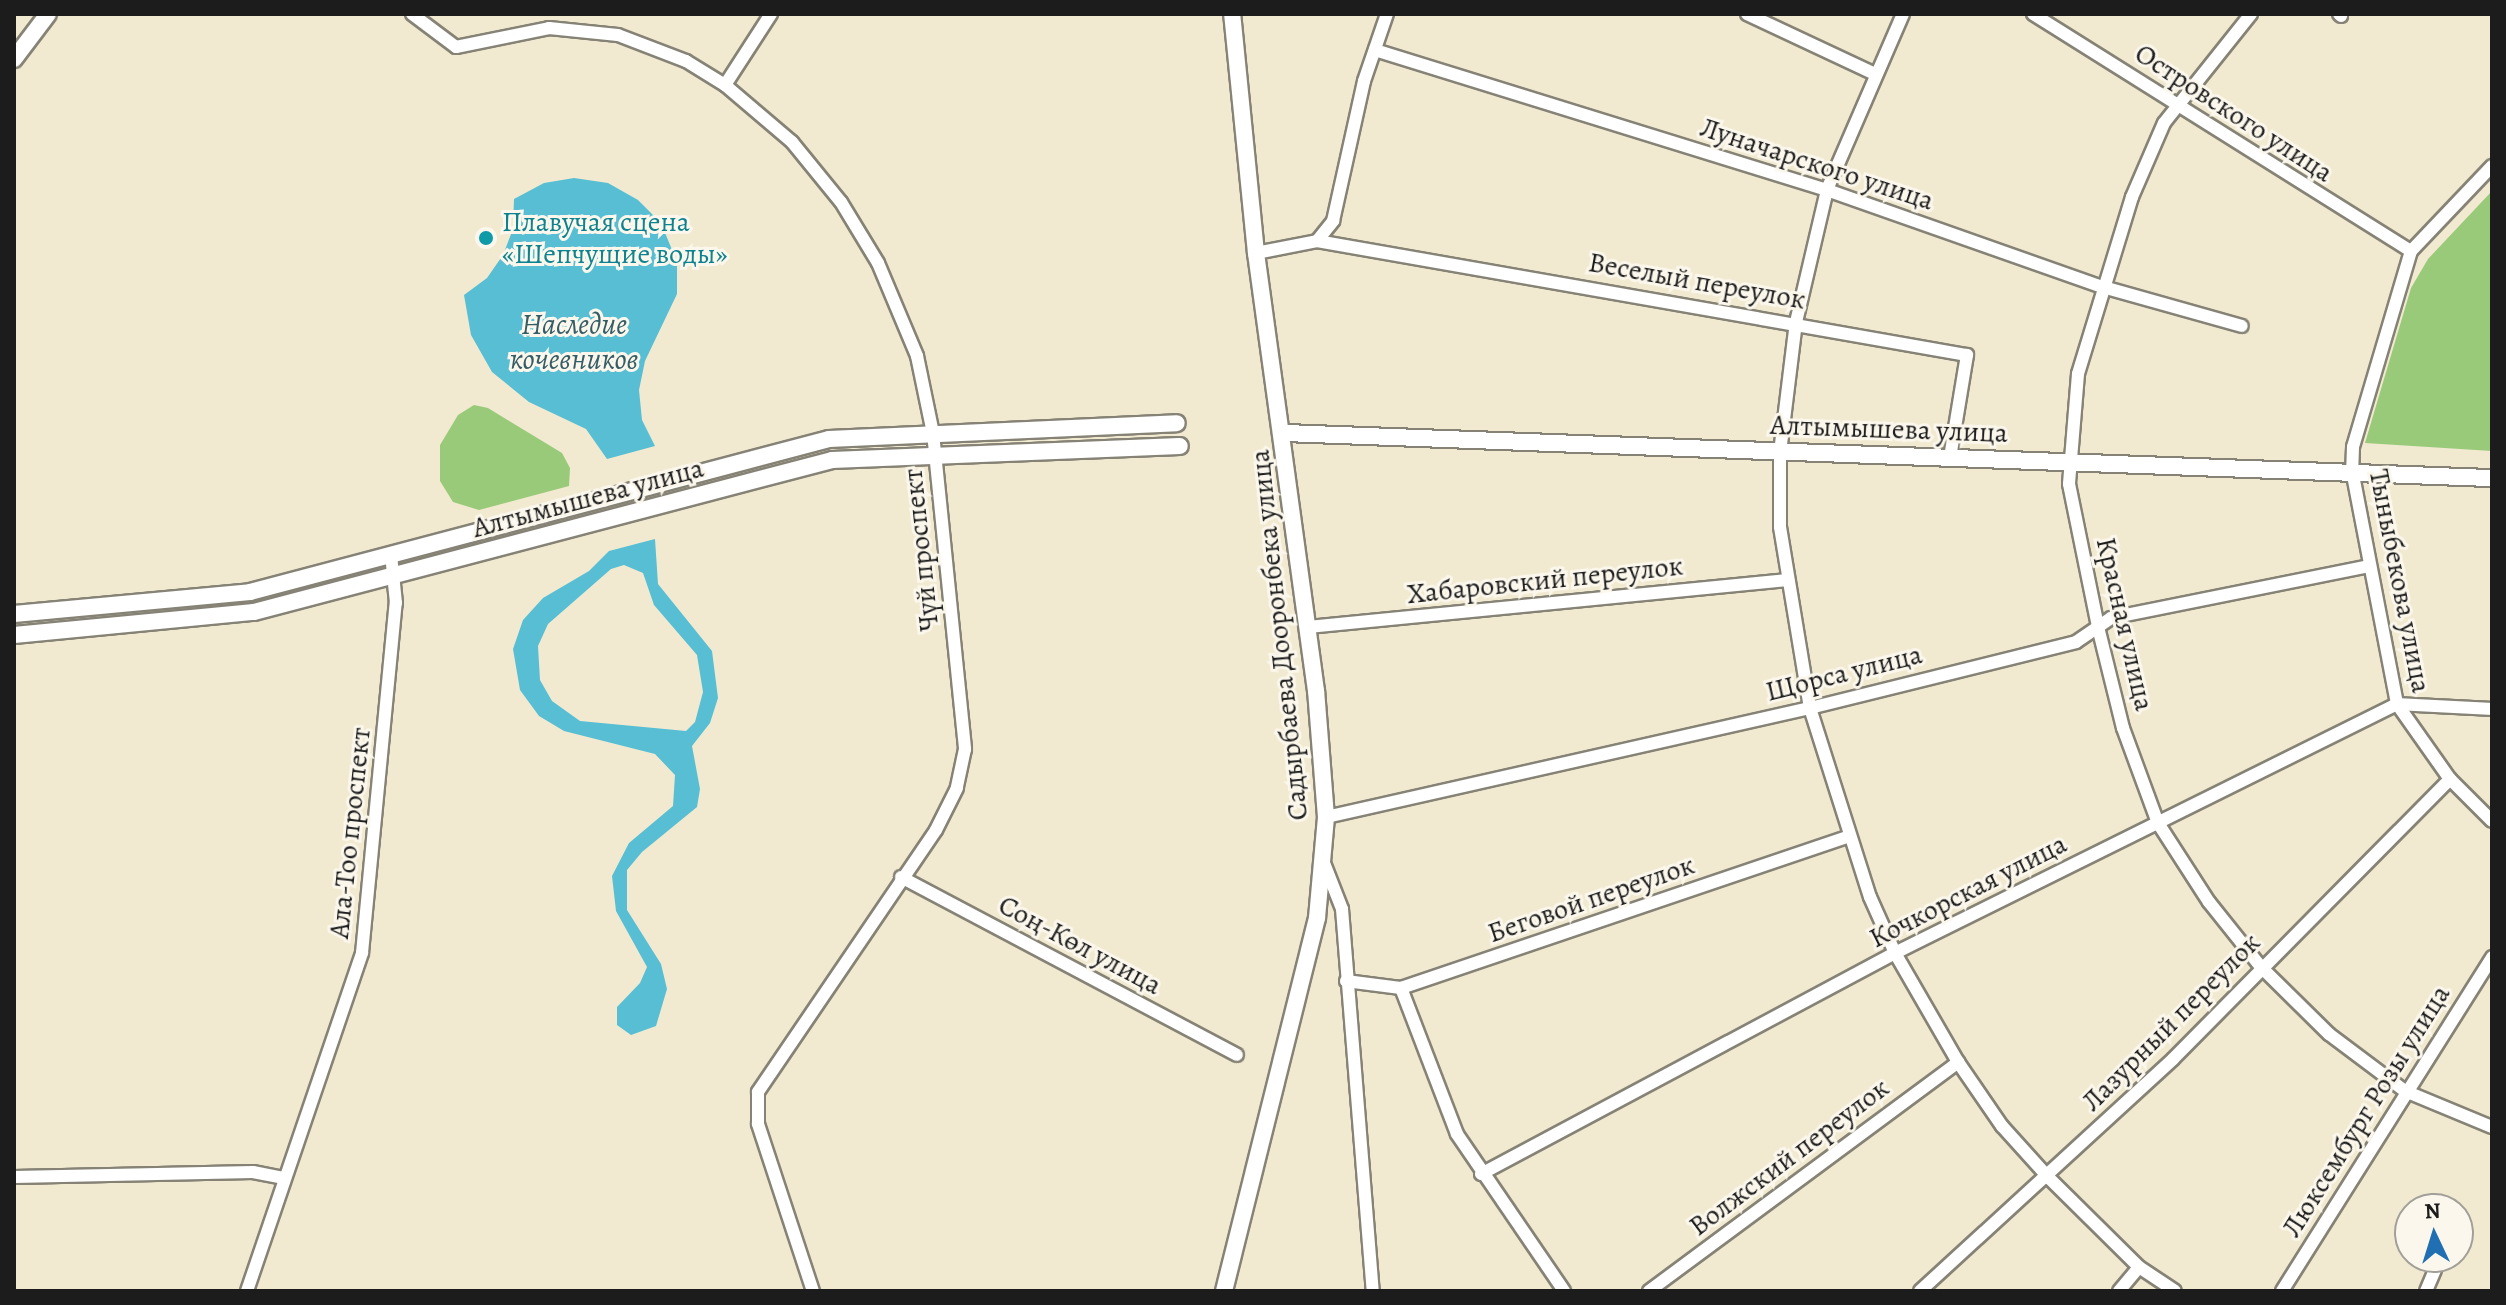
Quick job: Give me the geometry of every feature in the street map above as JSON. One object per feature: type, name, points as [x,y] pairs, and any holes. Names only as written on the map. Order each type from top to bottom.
[{"type":"main road","name":"Садырбаева Дооронбека улица","points":[[1224,1291],[1250,1172],[1298,1004],[1323,860],[1326,817],[1309,627],[1285,433],[1256,253],[1232,14]]},
{"type":"main road","points":[[14,59],[42,16]]},
{"type":"main road","name":"Алтымышева улица","points":[[14,614],[250,592],[829,439],[1177,423]]},
{"type":"main road","name":"Алтымышева улица","points":[[1285,433],[2352,470],[2492,478]]},
{"type":"main road","name":"Алтымышева улица","points":[[14,635],[241,614],[396,577],[807,466],[935,454],[1180,446]]},
{"type":"street","name":"Чүй проспект","points":[[412,14],[456,47],[516,32],[582,28],[652,45],[725,85],[792,142],[863,236],[917,356],[933,433],[965,749],[947,811],[758,1092],[758,1124],[813,1291]]},
{"type":"street","points":[[725,85],[771,14]]},
{"type":"street","points":[[1256,253],[1317,241],[1333,221],[1375,50],[1387,14]]},
{"type":"street","points":[[1747,14],[1873,73]]},
{"type":"street","points":[[1903,14],[1873,73],[1827,190],[1796,322],[1780,452],[1787,580],[1810,708],[1848,837],[1895,953],[1958,1062],[2002,1126],[2049,1178],[2139,1267],[2175,1291]]},
{"type":"street","name":"Островского улица","points":[[2033,14],[2411,251]]},
{"type":"street","name":"Красная улица","points":[[2251,14],[2177,104],[2132,197],[2078,374],[2069,484],[2098,627],[2123,728],[2158,823],[2209,902],[2260,966],[2329,1034],[2405,1091],[2492,1127]]},
{"type":"street","name":"Луначарского улица","points":[[1375,50],[1827,190],[2103,287],[2242,326]]},
{"type":"street","name":"Тыныбекова улица","points":[[2492,166],[2411,251],[2353,447],[2352,470],[2368,566],[2397,704],[2450,779],[2492,821]]},
{"type":"street","name":"Веселый переулок","points":[[1317,241],[1796,322],[1967,355],[1950,458]]},
{"type":"street","name":"Ала-Тоо проспект","points":[[247,1291],[350,992],[367,924],[396,577],[391,555]]},
{"type":"street","name":"Щорса улица","points":[[1326,817],[1810,708],[2076,642],[2111,618],[2368,566]]},
{"type":"street","name":"Хабаровский переулок","points":[[1309,627],[1787,580]]},
{"type":"street","name":"Кочкорская улица","points":[[1481,1174],[1895,953],[2397,704],[2492,709]]},
{"type":"street","name":"Лазурный переулок","points":[[1920,1291],[2049,1178],[2173,1059],[2260,966],[2450,779]]},
{"type":"street","name":"Беговой переулок","points":[[1346,981],[1401,988],[1848,837]]},
{"type":"street","points":[[1323,860],[1342,909],[1373,1291]]},
{"type":"street","name":"Соң-Көл улица","points":[[901,877],[1237,1055]]},
{"type":"street","name":"Люксембург Розы улица","points":[[2282,1291],[2492,957]]},
{"type":"street","points":[[1401,988],[1428,1068],[1481,1174],[1564,1291]]},
{"type":"street","name":"Волжский переулок","points":[[1649,1291],[1958,1062]]},
{"type":"street","points":[[14,1177],[253,1172],[284,1178]]},
{"type":"street","points":[[2119,1291],[2139,1267]]},
{"type":"green space","points":[[2492,191],[2492,451],[2365,443],[2411,288],[2428,259]]},
{"type":"green space","points":[[474,405],[488,408],[562,453],[570,468],[569,486],[479,510],[453,502],[440,481],[440,445],[458,415]]},
{"type":"water","name":"Наследие кочевников","points":[[574,178],[608,183],[638,200],[661,223],[677,262],[677,294],[645,361],[639,390],[642,420],[655,446],[607,459],[586,429],[529,402],[492,372],[471,335],[464,295],[487,278],[503,255],[513,229],[514,199],[544,183]]},
{"type":"water","points":[[655,539],[658,584],[712,651],[718,698],[710,723],[692,746],[700,789],[697,807],[642,852],[627,870],[627,910],[661,964],[667,989],[656,1026],[631,1035],[617,1025],[617,1007],[640,983],[647,967],[616,911],[612,876],[629,843],[673,806],[675,775],[655,754],[564,731],[539,716],[520,690],[513,649],[523,620],[543,598],[589,571],[609,551]],"holes":[[[624,565],[643,573],[654,605],[697,655],[703,692],[695,722],[686,731],[580,721],[552,701],[540,680],[538,646],[548,624],[611,569]]]},
{"type":"place","name":"Плавучая сцена «Шепчущие воды»","points":[[486,238]]}]
